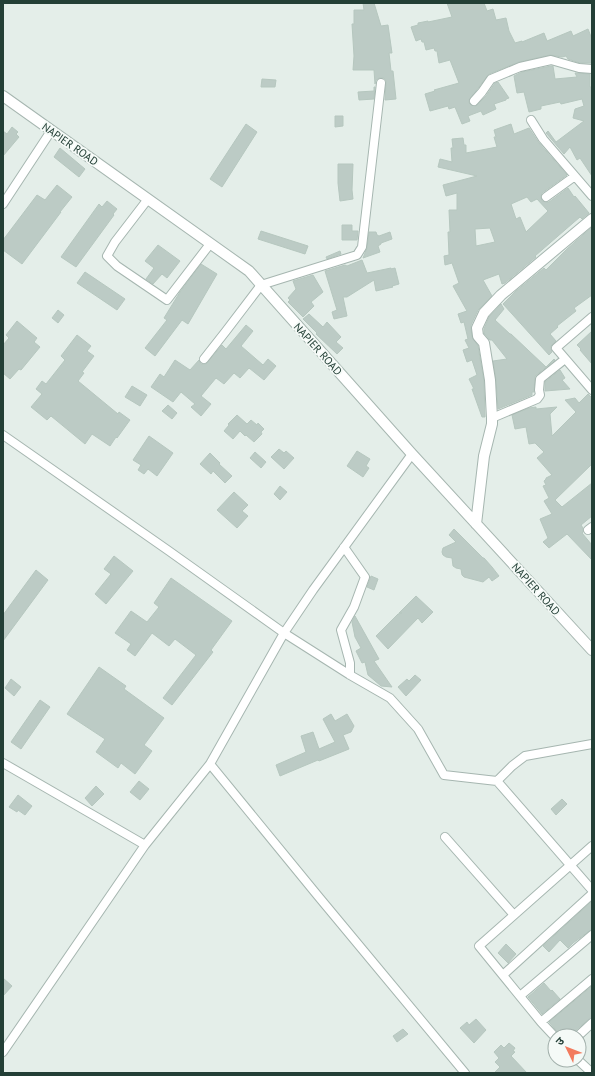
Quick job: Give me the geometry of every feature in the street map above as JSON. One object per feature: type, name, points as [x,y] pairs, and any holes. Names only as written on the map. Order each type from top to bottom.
[{"type":"street","points":[[474,101],[492,79],[520,67],[551,60],[579,68],[592,69]]},
{"type":"street","points":[[204,359],[261,285],[357,255],[362,247],[381,83]]},
{"type":"street","name":"NAPIER ROAD","points":[[3,96],[249,272],[412,454],[592,650]]},
{"type":"street","points":[[531,120],[543,139],[592,196]]},
{"type":"street","points":[[3,204],[52,131]]},
{"type":"street","points":[[546,198],[575,176]]},
{"type":"street","points":[[148,199],[115,242],[107,256],[117,266],[167,300],[210,244]]},
{"type":"street","points":[[476,524],[484,456],[492,424],[490,380],[484,343],[478,336],[477,328],[484,313],[501,295],[592,219]]},
{"type":"street","points":[[592,317],[556,348],[592,390]]},
{"type":"street","points":[[492,418],[537,399],[540,395],[540,379],[565,359]]},
{"type":"street","points":[[3,436],[162,546],[284,633],[350,675],[390,698],[418,729],[444,775],[496,781],[592,890]]},
{"type":"street","points":[[3,1052],[145,845],[210,764],[284,633],[313,590],[412,454]]},
{"type":"street","points":[[344,547],[365,577],[354,607],[340,630],[350,663],[350,675]]},
{"type":"street","points":[[496,781],[524,756],[592,744]]},
{"type":"street","points":[[3,763],[145,845]]},
{"type":"street","points":[[210,764],[465,1073]]},
{"type":"street","points":[[445,837],[514,915]]},
{"type":"street","points":[[547,1028],[479,946],[592,846]]},
{"type":"street","points":[[503,975],[592,894]]},
{"type":"street","points":[[520,996],[592,935]]},
{"type":"street","points":[[541,1022],[592,979]]},
{"type":"building","points":[[363,3],[374,3],[381,26],[388,25],[392,53],[389,53],[391,71],[393,71],[396,99],[385,100],[386,81],[384,78],[379,78],[376,80],[375,84],[374,70],[353,70],[354,56],[352,24],[354,24],[354,10],[364,10]]},
{"type":"building","points":[[447,3],[484,3],[487,11],[493,9],[496,20],[506,18],[509,31],[515,43],[522,42],[544,33],[547,41],[571,31],[573,36],[588,29],[592,39],[592,62],[580,63],[568,59],[566,56],[562,57],[550,55],[519,62],[489,74],[469,100],[469,103],[476,106],[486,96],[495,83],[498,82],[509,98],[494,104],[496,109],[483,115],[481,111],[468,116],[470,121],[462,124],[455,107],[449,109],[448,106],[430,111],[425,94],[459,83],[450,60],[439,63],[437,51],[435,51],[434,48],[426,50],[424,42],[422,42],[421,39],[416,41],[411,27],[418,25],[418,23],[452,17]]},
{"type":"building","points":[[553,66],[555,79],[577,77],[575,73],[590,74],[590,87],[592,87],[592,176],[580,158],[577,160],[570,147],[564,154],[546,133],[548,131],[556,142],[584,121],[573,118],[575,109],[584,106],[582,99],[561,104],[560,102],[541,106],[541,109],[529,112],[524,92],[517,93],[514,76],[522,72]]},
{"type":"building","points":[[262,79],[276,80],[275,87],[261,87]]},
{"type":"building","points":[[375,87],[374,99],[359,100],[358,92],[374,91]]},
{"type":"building","points":[[335,116],[343,116],[343,126],[335,127]]},
{"type":"building","points":[[246,124],[257,132],[222,187],[210,179]]},
{"type":"building","points":[[511,124],[514,134],[529,128],[539,143],[567,175],[542,193],[542,201],[549,202],[568,188],[589,213],[582,219],[580,217],[505,283],[502,284],[499,274],[483,280],[492,296],[478,310],[471,325],[472,337],[478,346],[484,381],[485,417],[482,417],[472,389],[474,389],[469,379],[477,375],[472,360],[467,362],[463,350],[469,348],[465,340],[468,339],[464,322],[461,323],[458,314],[467,311],[453,286],[459,283],[452,263],[445,265],[444,256],[449,255],[449,210],[457,210],[457,193],[446,196],[443,185],[477,176],[438,167],[440,159],[452,162],[452,139],[463,138],[464,145],[466,145],[466,153],[497,147],[494,137],[496,137],[494,130]],"holes":[[[527,197],[531,202],[537,199],[548,211],[526,232],[520,217],[516,219],[511,204]],[[490,228],[495,242],[476,246],[475,229]]]},
{"type":"building","points":[[12,127],[18,132],[16,134],[19,137],[3,156],[3,131],[7,134]]},
{"type":"building","points":[[60,148],[85,169],[79,177],[54,157]]},
{"type":"building","points":[[338,164],[353,164],[353,199],[340,201]]},
{"type":"building","points":[[57,185],[72,197],[22,264],[3,250],[3,240],[37,195],[45,200]]},
{"type":"building","points":[[107,201],[117,209],[76,267],[61,257],[99,204],[102,207]]},
{"type":"building","points":[[342,225],[352,225],[352,231],[358,231],[357,240],[342,240]]},
{"type":"building","points":[[592,227],[592,295],[574,308],[576,311],[557,326],[558,327],[550,334],[556,341],[551,346],[552,352],[549,355],[503,304],[544,268],[546,270]]},
{"type":"building","points":[[261,231],[308,246],[305,254],[258,239]]},
{"type":"building","points":[[369,232],[376,232],[379,236],[390,232],[392,239],[381,243],[378,246],[380,252],[363,258],[367,248]]},
{"type":"building","points":[[158,245],[180,261],[167,278],[162,274],[153,284],[146,279],[154,268],[145,261]]},
{"type":"building","points":[[340,251],[341,254],[327,259],[326,257]]},
{"type":"building","points":[[362,260],[367,273],[395,268],[399,284],[376,291],[374,280],[347,297],[343,297],[347,316],[334,319],[332,312],[337,310],[325,271],[345,265],[347,266]]},
{"type":"building","points":[[201,264],[217,274],[188,324],[182,320],[155,356],[145,348],[167,320],[164,318],[180,292]]},
{"type":"building","points":[[85,272],[125,299],[117,310],[77,283]]},
{"type":"building","points":[[313,275],[323,292],[311,302],[314,306],[303,317],[288,302],[290,300],[288,298],[296,289],[293,281]]},
{"type":"building","points":[[501,304],[504,309],[495,320],[546,367],[554,359],[555,360],[535,376],[534,392],[532,392],[532,395],[498,409],[493,361],[507,359],[492,340],[490,340],[484,333],[484,329],[489,317]]},
{"type":"building","points":[[58,310],[64,315],[58,323],[52,318]]},
{"type":"building","points":[[309,314],[323,327],[327,322],[341,337],[336,342],[343,348],[337,354],[303,319]]},
{"type":"building","points":[[17,321],[37,338],[34,342],[40,347],[21,370],[19,369],[10,379],[3,373],[3,345],[9,338],[6,335]]},
{"type":"building","points":[[246,325],[253,331],[241,346],[263,365],[268,359],[276,366],[264,380],[249,368],[240,378],[234,373],[224,384],[216,378],[201,396],[211,404],[201,416],[191,407],[195,404],[181,392],[173,402],[151,387],[160,374],[164,377],[175,360],[190,370],[199,360],[201,364],[206,364],[222,345],[226,349]]},
{"type":"building","points":[[592,331],[592,364],[577,345]]},
{"type":"building","points":[[77,335],[91,346],[87,351],[94,356],[82,372],[84,373],[78,381],[118,414],[119,412],[130,420],[110,446],[92,434],[85,444],[51,416],[47,420],[31,407],[42,394],[36,389],[42,381],[46,384],[65,360],[61,356]]},
{"type":"building","points":[[560,370],[565,378],[562,380],[570,389],[545,391],[545,382]]},
{"type":"building","points":[[132,386],[147,395],[140,406],[125,397]]},
{"type":"building","points":[[588,394],[592,398],[592,464],[555,500],[562,507],[592,483],[592,516],[581,525],[583,528],[582,533],[592,545],[592,560],[567,534],[549,548],[543,542],[548,538],[540,519],[552,514],[544,501],[549,498],[543,486],[546,485],[544,481],[546,478],[552,475],[537,458],[544,452],[535,443],[529,444],[526,427],[515,429],[512,415],[529,408],[536,407],[536,409],[557,407],[550,414],[552,436],[576,412],[565,400],[575,398],[579,403]]},
{"type":"building","points":[[168,405],[177,413],[172,419],[162,411]]},
{"type":"building","points":[[237,415],[247,424],[251,420],[257,425],[258,423],[264,429],[261,432],[262,434],[254,442],[240,431],[233,439],[224,431],[229,425],[228,424]]},
{"type":"building","points":[[149,436],[173,453],[157,476],[148,469],[144,474],[138,470],[141,465],[133,460]]},
{"type":"building","points":[[279,449],[284,453],[286,451],[294,458],[284,469],[271,457]]},
{"type":"building","points":[[357,451],[370,459],[366,466],[369,468],[363,477],[347,466]]},
{"type":"building","points":[[255,452],[266,462],[261,468],[250,458]]},
{"type":"building","points":[[210,453],[232,476],[225,483],[213,471],[211,474],[200,464]]},
{"type":"building","points":[[280,486],[287,492],[280,500],[274,494]]},
{"type":"building","points":[[234,492],[248,505],[242,511],[248,516],[237,528],[217,510]]},
{"type":"building","points":[[454,529],[484,558],[499,576],[492,581],[489,577],[483,582],[464,577],[461,569],[453,566],[452,558],[446,557],[442,552],[443,548],[456,542],[449,535]]},
{"type":"building","points":[[114,556],[133,571],[106,604],[95,594],[111,574],[104,569]]},
{"type":"building","points":[[36,570],[48,580],[3,641],[3,615]]},
{"type":"building","points":[[371,576],[378,579],[374,590],[367,587]]},
{"type":"building","points":[[171,578],[232,621],[211,650],[213,652],[172,705],[163,698],[196,655],[175,639],[169,646],[152,633],[135,656],[127,650],[131,644],[115,633],[131,611],[147,622],[159,607],[154,603]]},
{"type":"building","points":[[416,596],[433,612],[422,623],[418,618],[388,649],[376,636],[398,614],[402,613],[399,613]]},
{"type":"building","points":[[355,616],[379,659],[374,661],[392,687],[381,686],[368,675],[365,662],[362,663],[356,651],[361,648],[355,637],[352,622]]},
{"type":"building","points":[[99,667],[126,686],[124,689],[164,718],[144,745],[152,751],[135,774],[121,763],[118,768],[96,752],[105,739],[67,714]]},
{"type":"building","points":[[415,675],[421,680],[406,696],[398,687],[407,679],[409,681]]},
{"type":"building","points":[[11,679],[21,687],[14,696],[5,688]]},
{"type":"building","points":[[40,700],[50,707],[21,749],[11,742]]},
{"type":"building","points":[[331,714],[335,721],[347,714],[354,726],[351,732],[343,735],[349,749],[280,776],[276,765],[306,752],[301,736],[313,732],[319,749],[335,742],[323,719]]},
{"type":"building","points":[[139,781],[149,789],[140,800],[130,792]]},
{"type":"building","points":[[96,786],[104,794],[92,806],[85,798]]},
{"type":"building","points":[[18,795],[32,806],[25,815],[18,810],[17,812],[9,807]]},
{"type":"building","points":[[562,799],[567,804],[556,815],[551,809]]},
{"type":"building","points":[[592,901],[592,929],[568,948],[560,940],[549,952],[543,946]]},
{"type":"building","points":[[506,944],[516,954],[508,963],[498,953]]},
{"type":"building","points":[[3,978],[12,986],[3,996]]},
{"type":"building","points":[[544,983],[560,999],[542,1014],[528,997]]},
{"type":"building","points":[[592,986],[592,1016],[578,1028],[554,1028],[549,1022]]},
{"type":"building","points":[[476,1019],[486,1030],[474,1043],[460,1028],[467,1022],[469,1025]]},
{"type":"building","points":[[403,1029],[408,1034],[397,1042],[393,1036]]},
{"type":"building","points":[[509,1043],[515,1048],[513,1051],[515,1052],[511,1056],[527,1073],[494,1073],[500,1067],[495,1062],[499,1058],[494,1052],[501,1045],[504,1048]]}]
